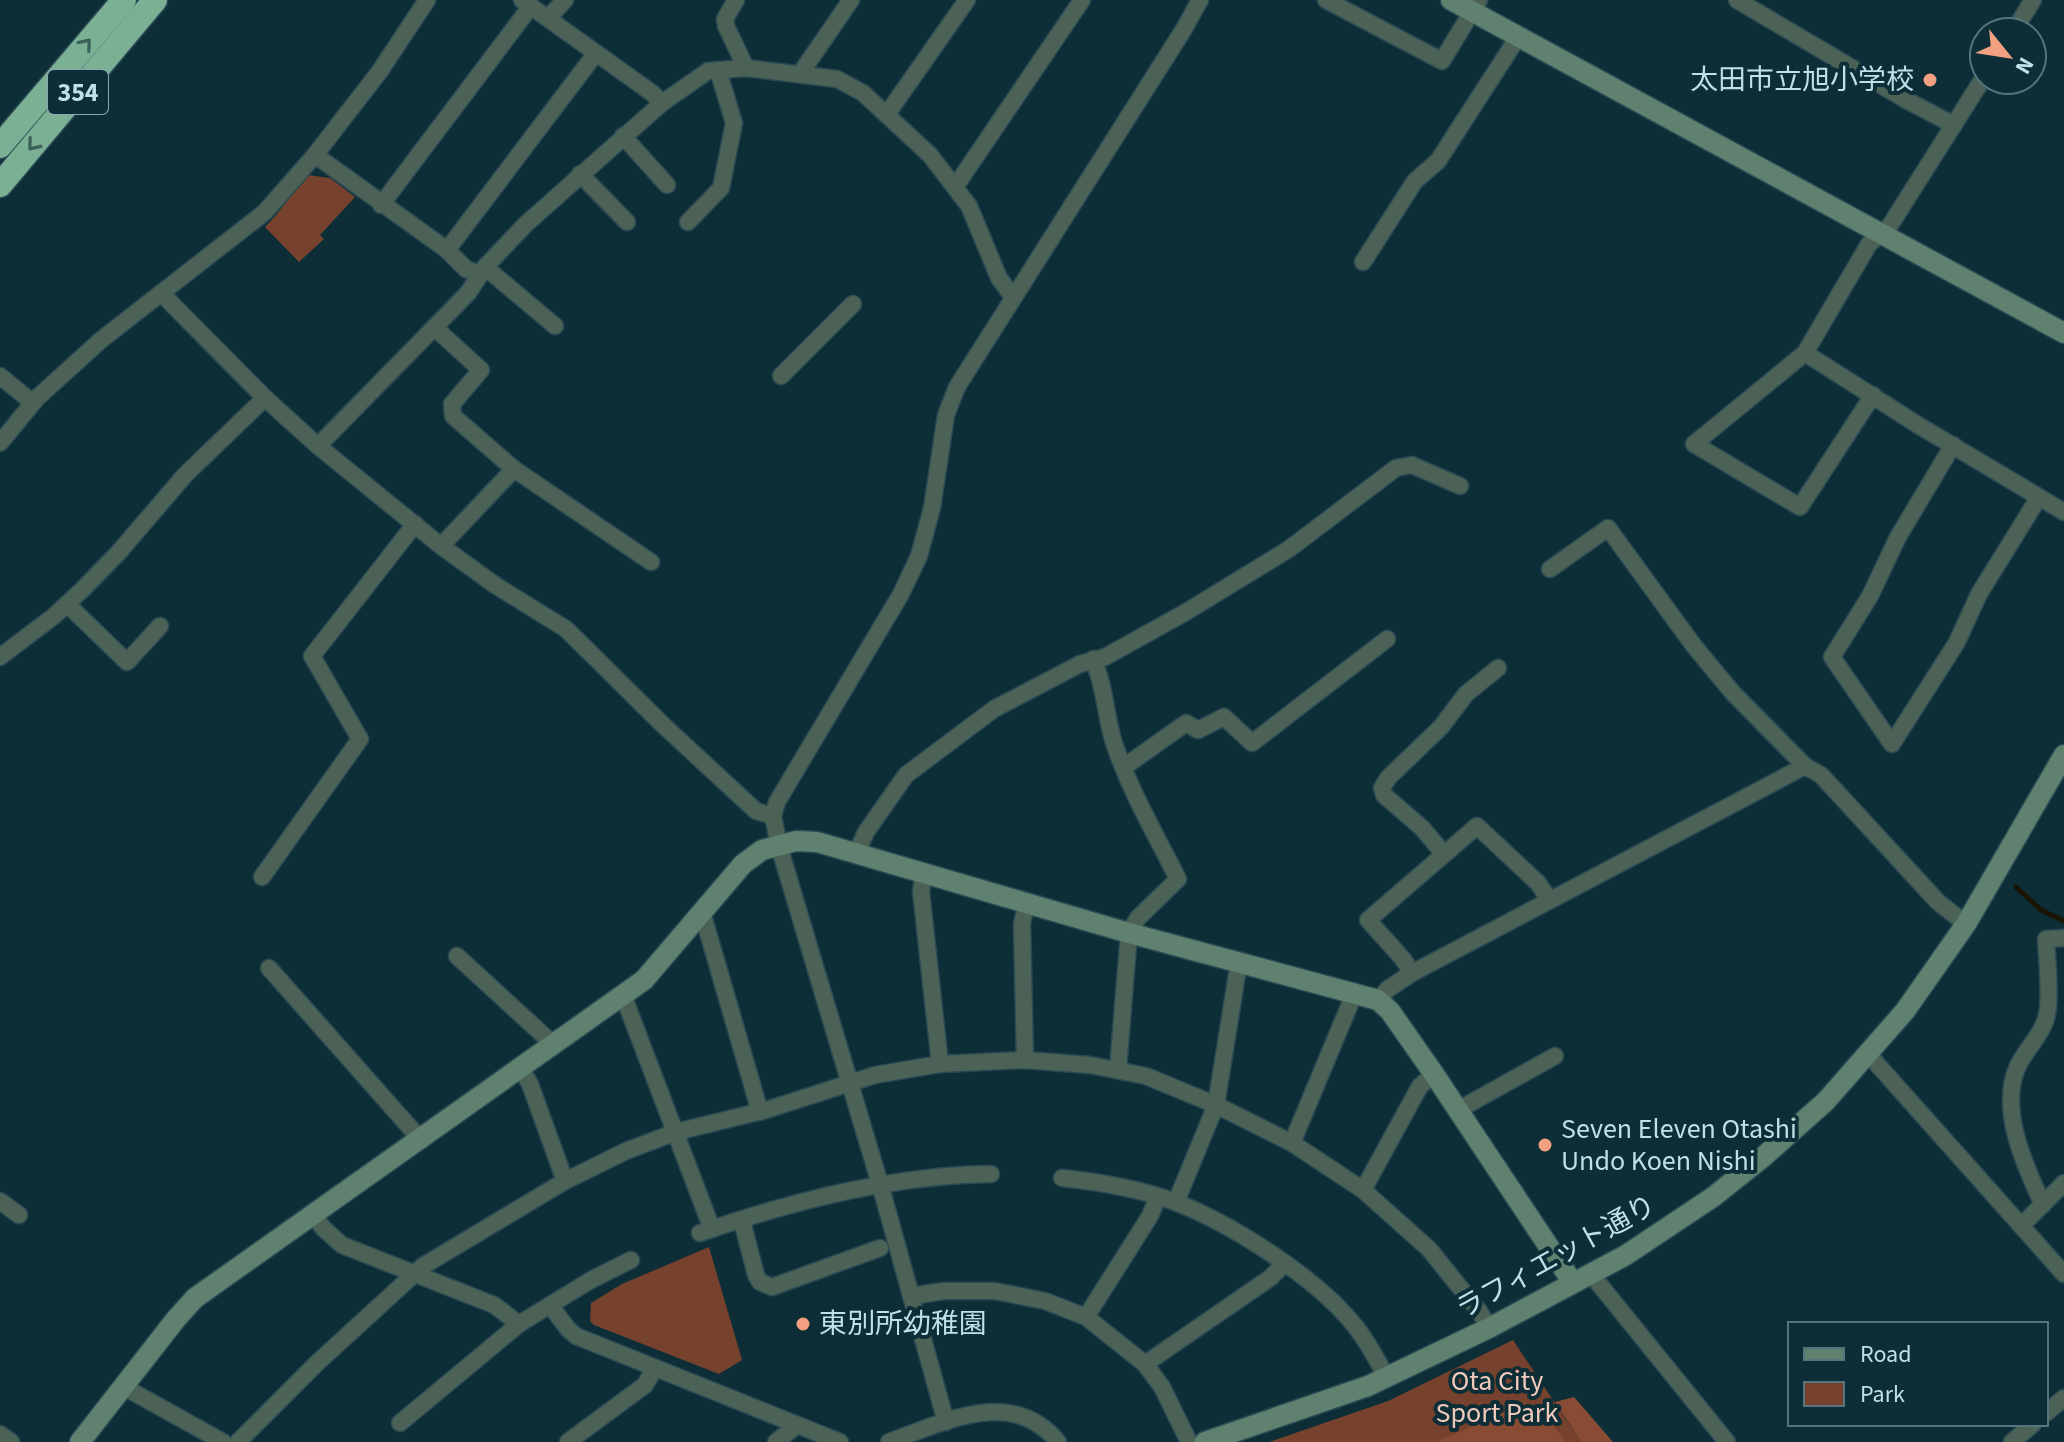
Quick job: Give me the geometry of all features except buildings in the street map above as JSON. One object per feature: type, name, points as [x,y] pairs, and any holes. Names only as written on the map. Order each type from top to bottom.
[{"type":"highway","name":"354","points":[[0,146],[124,0]]},
{"type":"highway","name":"354","points":[[0,185],[155,0]]},
{"type":"street","points":[[0,443],[33,403],[101,340],[265,212],[315,155],[380,71],[427,0]]},
{"type":"street","points":[[548,18],[565,0]]},
{"type":"street","points":[[736,0],[725,19],[726,26],[746,68]]},
{"type":"street","points":[[800,74],[851,0]]},
{"type":"street","points":[[887,114],[967,0]]},
{"type":"street","points":[[955,187],[1082,0]]},
{"type":"street","points":[[946,1422],[880,1184],[779,846],[773,816],[777,802],[901,594],[919,556],[932,508],[946,415],[957,387],[1200,0]]},
{"type":"street","points":[[1326,0],[1442,61],[1476,6]]},
{"type":"street","points":[[1451,0],[1476,6],[1518,37],[2064,333]]},
{"type":"street","points":[[1737,0],[1954,125]]},
{"type":"street","points":[[381,205],[526,3],[662,103]]},
{"type":"street","points":[[1363,262],[1415,181],[1438,161],[1518,37]]},
{"type":"street","points":[[447,250],[596,53]]},
{"type":"street","points":[[318,446],[468,293],[482,270],[580,174],[662,103],[708,71],[746,68],[837,79],[850,84],[930,155],[955,187],[981,229],[999,278],[1013,297]]},
{"type":"street","points":[[688,222],[721,188],[734,123],[718,70]]},
{"type":"street","points":[[1873,395],[1800,507],[1694,444],[1805,353],[1869,244],[1889,227],[1972,96]]},
{"type":"street","points":[[623,136],[667,185]]},
{"type":"street","points":[[315,155],[447,250],[466,269],[482,270],[555,326]]},
{"type":"street","points":[[580,174],[627,222]]},
{"type":"street","points":[[161,293],[265,398],[318,446],[441,546],[495,585],[566,629],[756,811],[773,816]]},
{"type":"street","points":[[781,376],[853,304]]},
{"type":"street","points":[[435,328],[481,370],[452,404],[453,416],[514,469],[651,562]]},
{"type":"street","points":[[1805,353],[2064,512]]},
{"type":"street","points":[[0,376],[33,403]]},
{"type":"street","points":[[0,657],[67,604],[119,552],[185,475],[265,398]]},
{"type":"street","points":[[1953,445],[1898,537],[1870,596],[1832,657],[1892,744],[1957,642],[1979,594],[2039,497]]},
{"type":"street","points":[[857,852],[866,832],[906,775],[994,709],[1080,664],[1105,657],[1186,612],[1289,549],[1396,468],[1412,465],[1460,486]]},
{"type":"street","points":[[441,546],[514,469]]},
{"type":"street","points":[[262,877],[360,739],[312,656],[415,524]]},
{"type":"street","points":[[1550,569],[1608,528],[1724,681],[1805,766],[1821,775],[1938,902],[1966,924]]},
{"type":"street","points":[[67,604],[127,662],[160,626]]},
{"type":"street","points":[[1124,767],[1186,723],[1198,730],[1224,717],[1252,743],[1387,639]]},
{"type":"street","points":[[1093,659],[1103,682],[1113,741],[1178,879],[1138,918],[1129,933],[1118,1069]]},
{"type":"street","points":[[1444,854],[1422,828],[1384,795],[1382,788],[1388,778],[1441,727],[1466,694],[1498,668]]},
{"type":"street","name":"ラフィエット通り","points":[[1205,1442],[1387,1378],[1489,1328],[1668,1228],[1762,1158],[1826,1101],[1869,1055],[1933,974],[1966,924],[2064,755]]},
{"type":"street","points":[[1378,1000],[1412,973],[1805,766]]},
{"type":"street","points":[[1412,973],[1368,920],[1477,826],[1538,883],[1549,899]]},
{"type":"street","points":[[80,1442],[195,1298],[644,980],[743,864],[762,850],[796,841],[817,842],[857,852],[1026,904],[1378,1000],[1390,1011],[1458,1110],[1582,1278],[1727,1442]]},
{"type":"street","points":[[924,873],[921,891],[940,1064]]},
{"type":"street","points":[[1025,1060],[1022,924],[1026,904]]},
{"type":"street","points":[[702,912],[760,1112]]},
{"type":"street","points":[[2043,1205],[2016,1133],[2010,1102],[2018,1065],[2035,1040],[2047,1014],[2046,939],[2064,938]]},
{"type":"street","points":[[457,956],[554,1045]]},
{"type":"street","points":[[1176,1202],[1216,1105],[1239,962]]},
{"type":"street","points":[[269,968],[421,1140]]},
{"type":"street","points":[[1292,1143],[1355,992]]},
{"type":"street","points":[[623,995],[676,1132],[706,1231],[880,1184],[991,1174]]},
{"type":"street","points":[[2047,1014],[2064,1019]]},
{"type":"street","points":[[1869,1055],[2061,1264]]},
{"type":"street","points":[[1458,1110],[1555,1056]]},
{"type":"street","points":[[238,1442],[317,1363],[435,1257],[565,1181],[626,1151],[676,1132],[760,1112],[875,1075],[940,1064],[1025,1060],[1118,1069],[1164,1082],[1216,1105],[1292,1143],[1363,1190],[1429,1249],[1489,1328]]},
{"type":"street","points":[[521,1069],[530,1084],[565,1181]]},
{"type":"street","points":[[1363,1190],[1420,1086],[1434,1074]]},
{"type":"street","points":[[1062,1178],[1123,1187],[1176,1202],[1226,1228],[1284,1264],[1322,1293],[1356,1326],[1387,1378]]},
{"type":"street","points":[[2022,1225],[2064,1183]]},
{"type":"street","points":[[1086,1317],[1150,1216],[1158,1197]]},
{"type":"street","points":[[0,1201],[19,1215]]},
{"type":"street","points":[[314,1215],[342,1245],[494,1305],[519,1324]]},
{"type":"street","points":[[742,1221],[756,1275],[760,1282],[772,1287],[880,1248]]},
{"type":"street","points":[[400,1423],[519,1324],[631,1260]]},
{"type":"street","points":[[1145,1364],[1270,1278],[1284,1264]]},
{"type":"street","points":[[911,1296],[944,1291],[995,1291],[1045,1301],[1086,1317],[1145,1364],[1162,1387],[1189,1442]]},
{"type":"street","points":[[550,1305],[576,1336],[840,1442]]},
{"type":"street","points":[[568,1442],[645,1385],[654,1369]]},
{"type":"street","points":[[124,1387],[223,1442]]},
{"type":"street","points":[[2048,1411],[2064,1398]]},
{"type":"street","points":[[889,1442],[946,1422],[995,1411],[1013,1412],[1044,1429],[1058,1442]]},
{"type":"street","points":[[776,1442],[796,1426]]},
{"type":"street","points":[[2012,1442],[2031,1426]]},
{"type":"street","points":[[0,1434],[11,1442]]},
{"type":"green space","points":[[308,175],[330,178],[355,197],[320,235],[324,239],[299,262],[265,227]]},
{"type":"green space","points":[[709,1247],[742,1360],[719,1374],[590,1321],[591,1303],[622,1284]]},
{"type":"green space","name":"Ota City Sport Park","points":[[1513,1340],[1581,1442],[1269,1442],[1388,1401]]},
{"type":"shaded area","points":[[1574,1397],[1613,1442],[1581,1442],[1555,1402]]},
{"type":"shaded area","points":[[1525,1403],[1543,1412],[1566,1442],[1436,1442]]},
{"type":"waterway","points":[[2016,887],[2041,910],[2064,921]]},
{"type":"place","name":"太田市立旭小学校","points":[[1930,80]]},
{"type":"place","name":"Seven Eleven Otashi Undo Koen Nishi","points":[[1545,1145]]},
{"type":"place","name":"東別所幼稚園","points":[[803,1324]]}]
